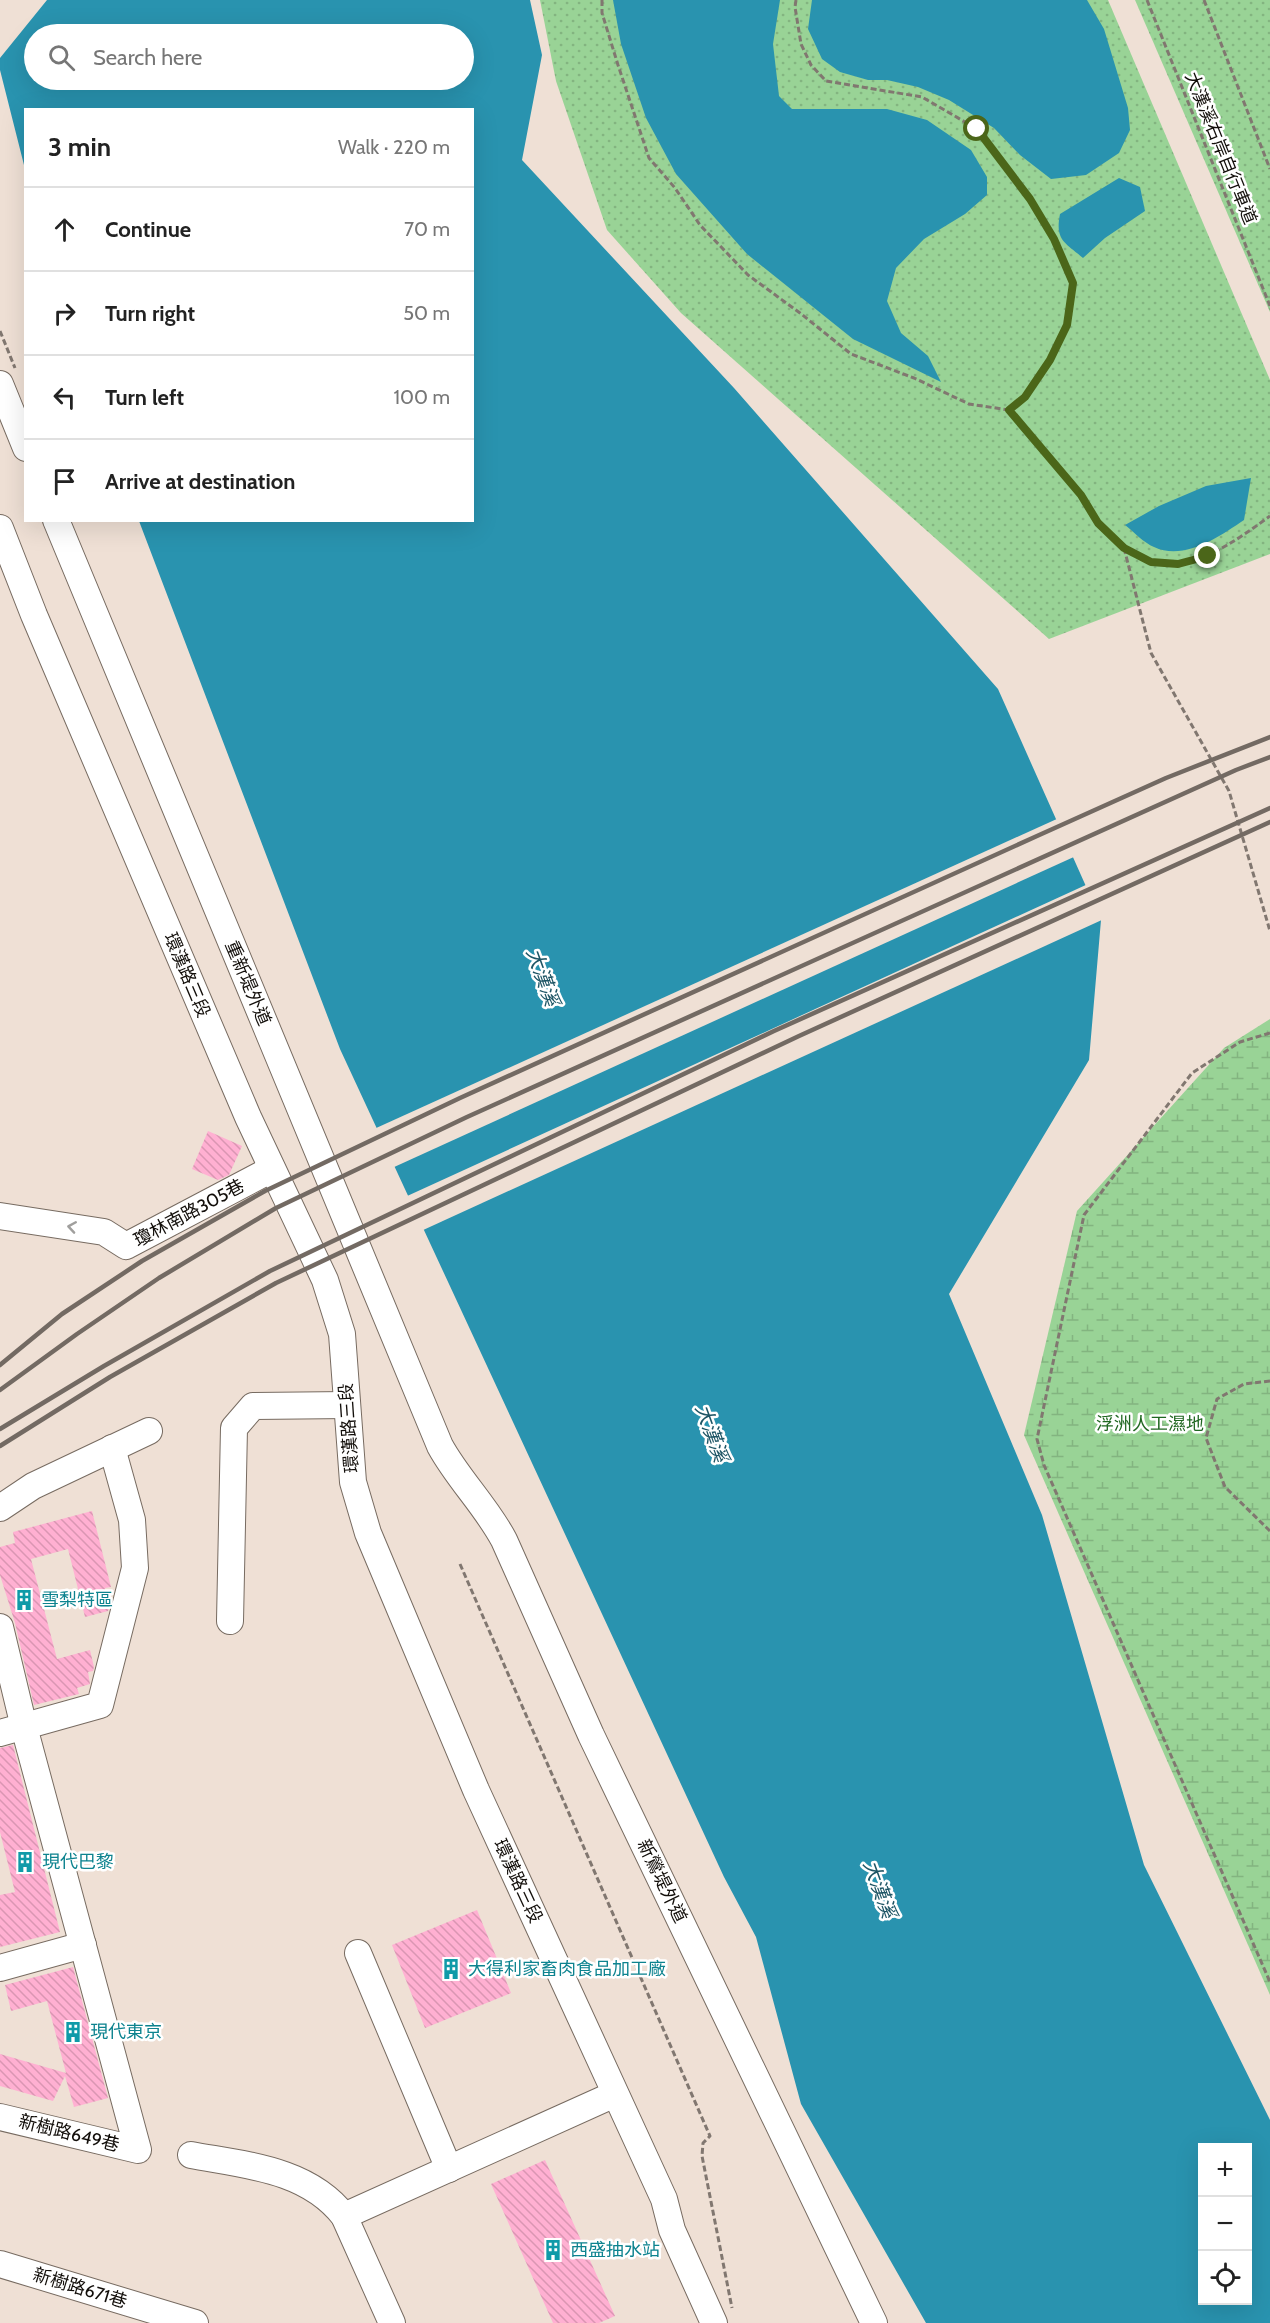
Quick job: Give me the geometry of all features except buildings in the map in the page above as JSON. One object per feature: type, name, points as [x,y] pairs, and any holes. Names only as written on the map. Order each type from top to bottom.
[{"type":"street","points":[[8,378],[24,440]]},
{"type":"street","name":"重新堤外道","points":[[57,522],[440,1446]]},
{"type":"street","name":"環漢路三段","points":[[0,528],[34,615],[248,1118],[325,1280],[342,1334],[353,1482],[368,1533],[476,1790],[664,2199],[672,2230],[723,2316]]},
{"type":"street","name":"瓊林南路305巷","points":[[0,1216],[104,1232],[126,1246],[272,1169]]},
{"type":"street","points":[[230,1621],[234,1428],[253,1406],[347,1405]]},
{"type":"street","points":[[0,1508],[33,1486],[149,1431]]},
{"type":"street","name":"新鶯堤外道","points":[[440,1446],[450,1463],[493,1519],[504,1540],[591,1735],[872,2320]]},
{"type":"street","points":[[12,1730],[100,1705],[135,1568],[132,1520],[112,1448]]},
{"type":"street","points":[[0,1627],[12,1730],[83,1945],[0,1968]]},
{"type":"street","name":"新樹路649巷","points":[[0,2117],[138,2150],[83,1945]]},
{"type":"street","points":[[358,1953],[449,2169]]},
{"type":"street","points":[[344,2216],[615,2094]]},
{"type":"street","points":[[191,2155],[268,2169],[311,2186],[334,2202],[344,2216],[392,2323]]},
{"type":"street","name":"新樹路671巷","points":[[0,2264],[195,2323]]},
{"type":"path","points":[[602,0],[602,13],[649,158],[675,188],[700,225],[748,275],[851,354],[914,378],[969,405],[1009,410],[1081,495],[1098,523],[1124,548],[1151,562],[1178,564],[1208,556],[1238,540],[1270,516]]},
{"type":"path","points":[[796,0],[801,44],[811,65],[826,81],[922,97],[977,129],[1009,168],[1054,239],[1073,283],[1067,325],[1050,360],[1025,397],[1009,410]]},
{"type":"path","name":"大漢溪右岸自行車道","points":[[1147,0],[1270,306]]},
{"type":"path","points":[[1204,0],[1270,169]]},
{"type":"path","points":[[0,331],[8,378]]},
{"type":"path","points":[[1124,548],[1151,653],[1229,791],[1270,931]]},
{"type":"path","points":[[1270,1033],[1240,1042],[1192,1073],[1084,1215],[1037,1439],[1044,1465],[1270,1982]]},
{"type":"path","points":[[1270,1381],[1244,1384],[1217,1399],[1206,1438],[1225,1487],[1270,1531]]},
{"type":"path","points":[[460,1564],[710,2136],[703,2143],[702,2157],[723,2316]]},
{"type":"green space","points":[[540,0],[1108,0],[1270,380],[1270,554],[1049,639],[681,313],[607,230],[556,81]]},
{"type":"green space","points":[[1135,0],[1270,0],[1270,312]]},
{"type":"green space","name":"浮洲人工濕地","points":[[1270,1019],[1270,1995],[1024,1435],[1077,1211],[1224,1048]]},
{"type":"water","name":"大漢溪","points":[[47,0],[530,0],[542,55],[522,160],[734,388],[998,689],[1101,920],[1089,1060],[949,1294],[1042,1515],[1144,1865],[1270,2120],[1270,2323],[926,2323],[801,2104],[756,1937],[724,1877],[340,1049],[139,522],[474,522],[474,108],[24,108],[24,165],[0,70],[0,58],[24,28],[24,90],[474,90],[474,24],[28,24]]},
{"type":"water","points":[[613,0],[780,0],[773,44],[779,96],[792,109],[887,109],[927,120],[971,150],[987,177],[987,195],[965,214],[924,239],[896,268],[887,301],[901,333],[928,356],[941,382],[853,339],[747,254],[676,174],[646,118],[621,44]]},
{"type":"water","points":[[812,0],[1087,0],[1104,29],[1128,108],[1130,130],[1119,153],[1086,175],[1051,179],[1020,155],[994,128],[949,100],[918,87],[887,80],[868,80],[840,72],[822,59],[808,29]]},
{"type":"water","points":[[1119,178],[1140,187],[1145,211],[1105,238],[1083,258],[1062,240],[1059,230],[1060,214]]},
{"type":"water","points":[[1251,478],[1244,520],[1201,545],[1177,551],[1165,551],[1147,543],[1125,525],[1159,506],[1206,486]]},
{"type":"pier","points":[[1059,818],[1076,856],[392,1168],[374,1129]]},
{"type":"pier","points":[[1088,884],[1104,919],[421,1231],[405,1197]]},
{"type":"railway","points":[[0,1365],[62,1314],[142,1261],[265,1191],[460,1098],[1037,836],[1166,778],[1270,737]]},
{"type":"railway","points":[[0,1390],[159,1278],[276,1208],[467,1117],[1236,770],[1270,757]]},
{"type":"railway","points":[[0,1429],[104,1366],[270,1271],[774,1031],[1270,808]]},
{"type":"railway","points":[[0,1446],[110,1377],[276,1283],[799,1036],[1270,822]]},
{"type":"place","name":"雪梨特區","points":[[24,1600]]},
{"type":"place","name":"現代巴黎","points":[[25,1862]]},
{"type":"place","name":"大得利家畜肉食品加工廠","points":[[451,1969]]},
{"type":"place","name":"現代東京","points":[[73,2032]]},
{"type":"place","name":"西盛抽水站","points":[[553,2250]]},
{"type":"route","points":[[977,129],[1009,168],[1030,199],[1054,239],[1073,283],[1067,325],[1050,360],[1025,397],[1009,410],[1081,495],[1098,523],[1124,548],[1151,562],[1178,564],[1208,556]]}]
